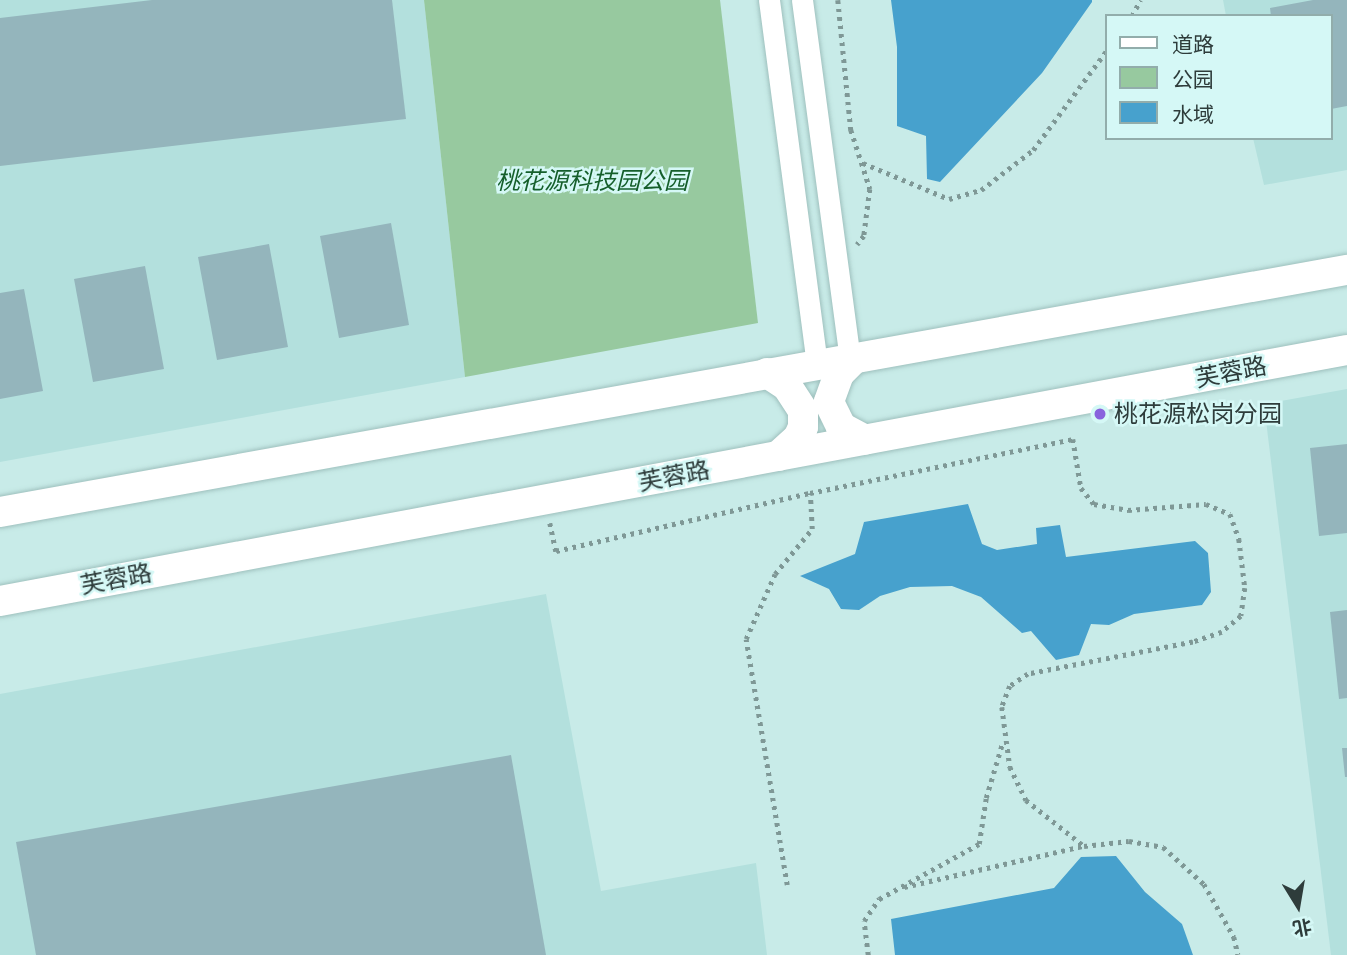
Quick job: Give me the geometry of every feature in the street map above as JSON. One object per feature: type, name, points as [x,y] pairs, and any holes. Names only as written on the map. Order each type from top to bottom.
[{"type":"main road","points":[[0,512],[1347,270]]},
{"type":"main road","name":"芙蓉路","points":[[0,601],[1347,351]]},
{"type":"main road","points":[[853,358],[839,374],[829,402],[841,427],[865,440]]},
{"type":"main road","points":[[767,373],[787,386],[803,411],[798,438],[778,456]]},
{"type":"street","points":[[769,0],[817,364]]},
{"type":"street","points":[[802,0],[853,358]]},
{"type":"path","points":[[838,0],[851,130],[870,189],[864,236],[838,267]]},
{"type":"path","points":[[863,163],[949,199],[981,190],[1033,150],[1106,51]]},
{"type":"path","points":[[545,500],[556,551],[1073,439],[1081,488],[1094,504],[1128,510],[1206,504],[1230,514],[1245,589],[1241,616],[1222,632],[1193,642],[1028,674],[1010,686],[1006,697],[1003,740],[986,798],[979,844],[879,899],[864,921],[868,955]]},
{"type":"path","points":[[787,885],[746,639],[775,573],[812,528],[810,494]]},
{"type":"path","points":[[1003,740],[1026,800],[1084,846]]},
{"type":"path","points":[[896,889],[1084,846],[1129,841],[1163,847],[1203,884],[1234,937],[1238,955]]},
{"type":"shaded area","points":[[0,0],[424,0],[465,377],[0,462]]},
{"type":"shaded area","points":[[1223,0],[1347,0],[1347,170],[1264,185],[1253,140],[1333,140],[1333,14],[1226,14]]},
{"type":"shaded area","points":[[1347,389],[1347,955],[1331,955],[1264,404]]},
{"type":"shaded area","points":[[546,594],[601,891],[756,863],[767,955],[0,955],[0,694]]},
{"type":"green space","name":"桃花源科技园公园","points":[[424,0],[720,0],[758,323],[465,377]]},
{"type":"water","points":[[891,0],[1092,2],[1042,73],[940,182],[927,179],[926,136],[897,126],[897,47]]},
{"type":"water","points":[[968,504],[982,544],[997,550],[1037,544],[1036,528],[1060,525],[1066,557],[1195,541],[1208,553],[1211,592],[1202,605],[1134,614],[1109,625],[1091,624],[1079,655],[1056,660],[1031,631],[1022,633],[981,597],[952,586],[910,587],[880,596],[859,610],[841,609],[829,589],[800,576],[855,554],[864,522]]},
{"type":"water","points":[[1116,856],[1145,892],[1182,924],[1193,955],[895,955],[891,919],[1054,888],[1081,857]]},
{"type":"building","points":[[152,0],[392,0],[406,119],[0,166],[0,18]]},
{"type":"building","points":[[1313,0],[1347,0],[1347,106],[1333,109],[1333,14],[1271,14],[1270,8]]},
{"type":"building","points":[[391,223],[409,325],[339,338],[320,236]]},
{"type":"building","points":[[269,244],[288,347],[217,360],[198,257]]},
{"type":"building","points":[[145,266],[164,369],[93,382],[74,279]]},
{"type":"building","points":[[24,289],[43,391],[0,399],[0,293]]},
{"type":"building","points":[[1347,444],[1347,533],[1319,536],[1310,448]]},
{"type":"building","points":[[1347,610],[1347,698],[1339,699],[1330,612]]},
{"type":"building","points":[[1342,748],[1347,748],[1347,777],[1345,777]]},
{"type":"building","points":[[511,755],[546,955],[36,955],[16,842]]},
{"type":"place","name":"桃花源松岗分园","points":[[1100,414]]}]
